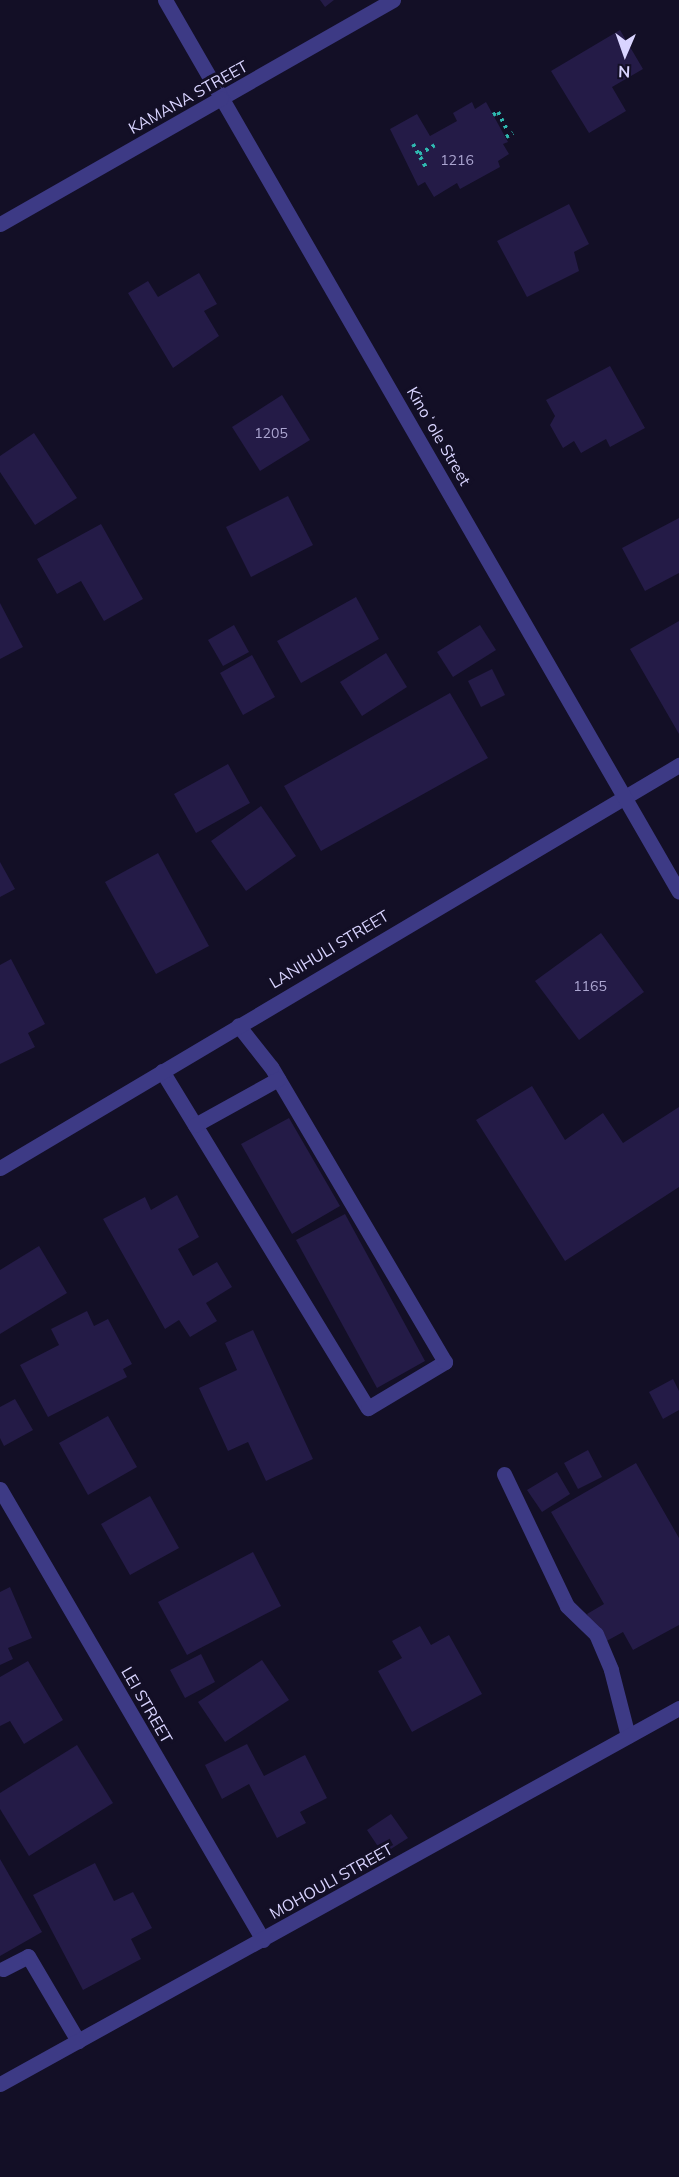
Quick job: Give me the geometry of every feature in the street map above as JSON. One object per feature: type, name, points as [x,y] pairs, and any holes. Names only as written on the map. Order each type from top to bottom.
[{"type":"street","name":"Kinoʻole Street","points":[[165,0],[679,892]]},
{"type":"street","name":"KAMANA STREET","points":[[0,224],[393,0]]},
{"type":"street","name":"LANIHULI STREET","points":[[0,1168],[624,795],[679,765]]},
{"type":"street","points":[[162,1071],[368,1408],[445,1362],[278,1079],[238,1025]]},
{"type":"street","points":[[195,1125],[278,1079]]},
{"type":"street","points":[[504,1474],[567,1606],[596,1635],[611,1670],[628,1736]]},
{"type":"street","name":"LEI STREET","points":[[0,1489],[263,1940]]},
{"type":"street","name":"MOHOULI STREET","points":[[0,2084],[679,1708]]},
{"type":"street","points":[[3,1969],[28,1956],[78,2041]]},
{"type":"path","points":[[493,115],[498,112],[507,130]]},
{"type":"path","points":[[506,137],[513,133]]},
{"type":"path","points":[[413,144],[426,167]]},
{"type":"path","points":[[419,154],[435,145]]},
{"type":"building","points":[[320,0],[334,0],[325,7]]},
{"type":"building","points":[[620,30],[643,69],[612,87],[626,111],[589,133],[551,71]]},
{"type":"building","points":[[472,102],[475,109],[486,102],[508,142],[503,144],[509,154],[498,161],[500,167],[460,189],[457,183],[434,197],[425,182],[418,186],[390,129],[417,114],[430,136],[457,121],[453,113]]},
{"type":"building","points":[[569,204],[589,244],[574,252],[579,271],[527,297],[497,241]]},
{"type":"building","points":[[199,273],[217,304],[204,311],[219,336],[173,368],[128,293],[148,281],[158,297]]},
{"type":"building","points":[[610,366],[645,428],[610,447],[606,439],[581,453],[574,441],[563,448],[550,425],[555,416],[546,400]]},
{"type":"building","points":[[282,395],[310,440],[260,471],[232,427]]},
{"type":"building","points":[[34,433],[77,498],[35,525],[0,472],[0,456]]},
{"type":"building","points":[[288,496],[313,545],[251,577],[226,527]]},
{"type":"building","points":[[679,518],[679,573],[645,591],[622,548]]},
{"type":"building","points":[[101,524],[143,599],[104,621],[81,581],[57,594],[37,559]]},
{"type":"building","points":[[356,597],[379,639],[301,683],[277,641]]},
{"type":"building","points":[[0,603],[23,647],[0,659]]},
{"type":"building","points":[[679,621],[679,734],[630,649]]},
{"type":"building","points":[[234,625],[249,652],[223,666],[208,640]]},
{"type":"building","points":[[480,625],[496,650],[453,677],[437,652]]},
{"type":"building","points":[[386,653],[407,687],[362,716],[340,682]]},
{"type":"building","points":[[252,655],[275,697],[243,715],[220,673]]},
{"type":"building","points":[[492,669],[505,695],[481,707],[468,681]]},
{"type":"building","points":[[450,693],[488,758],[321,851],[284,786]]},
{"type":"building","points":[[228,764],[250,803],[196,833],[174,794]]},
{"type":"building","points":[[261,806],[296,856],[246,891],[211,841]]},
{"type":"building","points":[[158,853],[209,946],[156,974],[105,882]]},
{"type":"building","points":[[0,862],[15,889],[0,897]]},
{"type":"building","points":[[601,933],[644,992],[579,1040],[535,981]]},
{"type":"building","points":[[11,959],[45,1024],[28,1033],[35,1047],[0,1064],[0,965]]},
{"type":"building","points":[[532,1086],[565,1140],[603,1113],[623,1143],[679,1107],[679,1187],[565,1261],[476,1120]]},
{"type":"building","points":[[289,1118],[340,1206],[292,1234],[241,1144]]},
{"type":"building","points":[[177,1195],[199,1237],[178,1249],[193,1276],[217,1262],[232,1287],[206,1303],[217,1321],[190,1337],[179,1320],[165,1329],[103,1219],[145,1197],[151,1210]]},
{"type":"building","points":[[345,1214],[425,1361],[377,1388],[296,1240]]},
{"type":"building","points":[[39,1246],[67,1293],[0,1334],[0,1270]]},
{"type":"building","points":[[87,1311],[94,1326],[108,1319],[132,1364],[123,1369],[127,1377],[48,1417],[20,1365],[59,1345],[51,1329]]},
{"type":"building","points":[[253,1330],[313,1459],[266,1481],[248,1442],[228,1451],[199,1388],[237,1370],[225,1343]]},
{"type":"building","points":[[673,1379],[679,1391],[679,1410],[663,1419],[649,1392]]},
{"type":"building","points":[[15,1399],[33,1430],[4,1446],[0,1438],[0,1407]]},
{"type":"building","points":[[108,1416],[137,1467],[88,1495],[59,1443]]},
{"type":"building","points":[[588,1450],[602,1477],[578,1489],[564,1463]]},
{"type":"building","points":[[636,1463],[679,1538],[679,1625],[633,1650],[623,1632],[603,1643],[587,1614],[604,1604],[551,1512]]},
{"type":"building","points":[[557,1472],[570,1494],[542,1512],[527,1490]]},
{"type":"building","points":[[150,1496],[179,1548],[130,1575],[101,1524]]},
{"type":"building","points":[[253,1552],[281,1606],[187,1655],[158,1602]]},
{"type":"building","points":[[10,1587],[32,1638],[8,1648],[13,1659],[0,1665],[0,1592]]},
{"type":"building","points":[[420,1626],[431,1645],[449,1635],[482,1694],[412,1732],[378,1671],[402,1658],[392,1641]]},
{"type":"building","points":[[201,1654],[215,1682],[185,1698],[170,1670]]},
{"type":"building","points":[[262,1660],[289,1700],[225,1742],[198,1702]]},
{"type":"building","points":[[28,1661],[63,1720],[24,1744],[10,1721],[0,1726],[0,1677]]},
{"type":"building","points":[[247,1744],[264,1776],[305,1755],[327,1798],[300,1812],[306,1823],[277,1838],[249,1784],[222,1799],[205,1765]]},
{"type":"building","points":[[77,1745],[113,1803],[29,1856],[0,1809],[0,1793]]},
{"type":"building","points":[[391,1814],[408,1838],[383,1854],[367,1830]]},
{"type":"building","points":[[0,1859],[42,1932],[0,1956]]},
{"type":"building","points":[[95,1863],[114,1901],[133,1892],[152,1928],[131,1939],[141,1959],[83,1990],[33,1895]]}]
